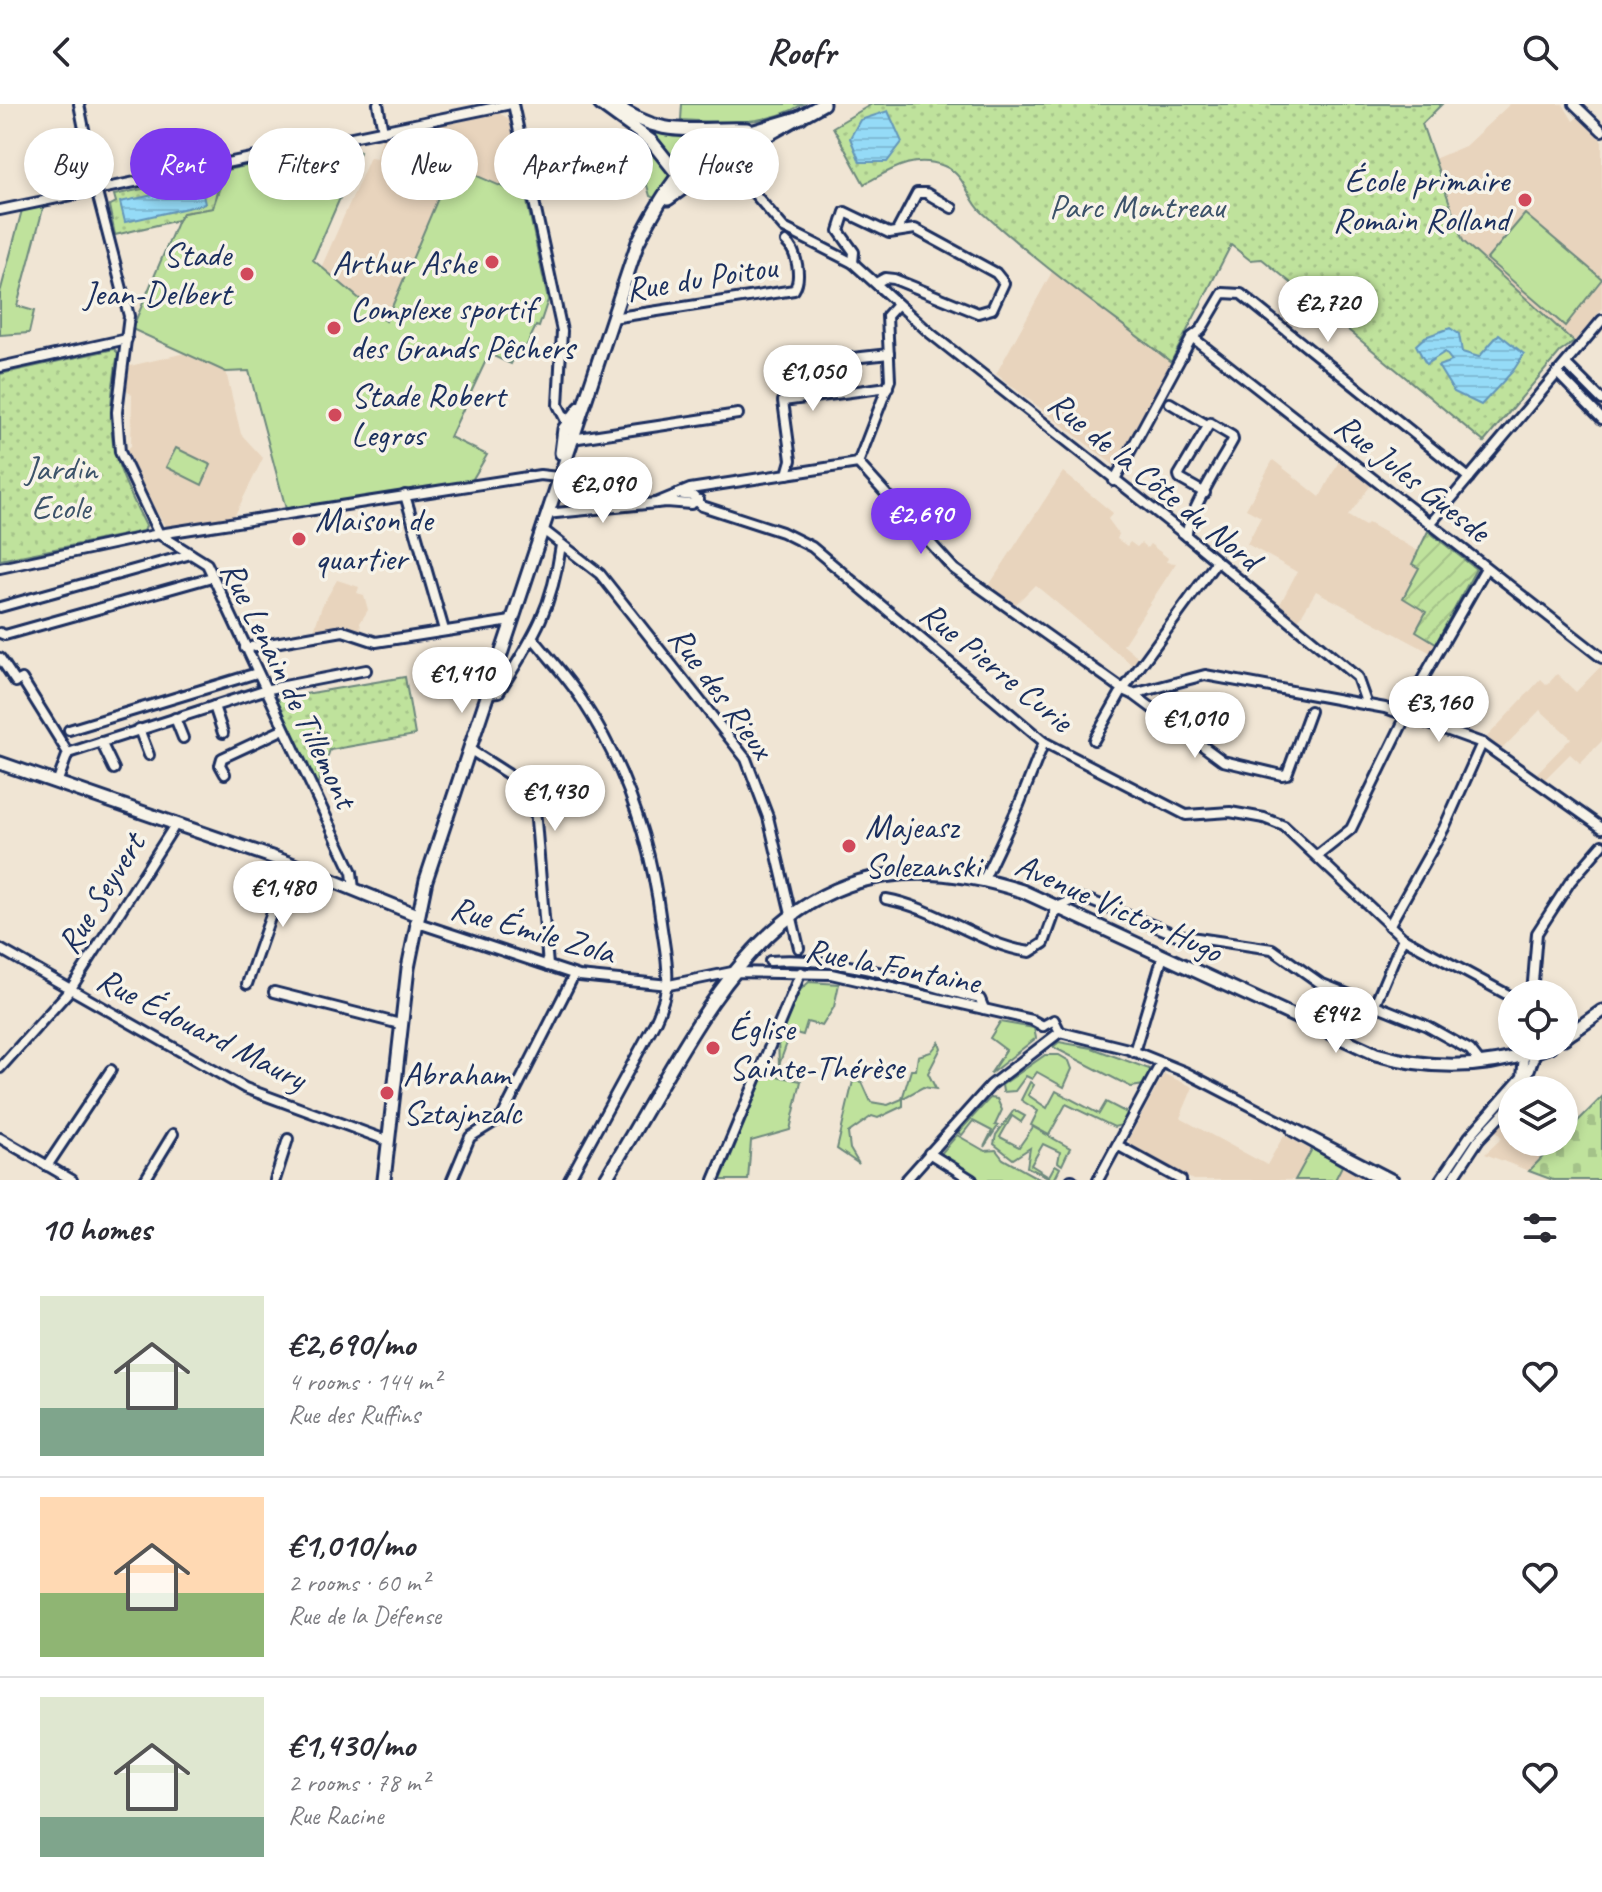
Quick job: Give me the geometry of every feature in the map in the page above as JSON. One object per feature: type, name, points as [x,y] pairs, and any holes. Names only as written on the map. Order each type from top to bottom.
[{"type":"street","points":[[79,104],[84,128]]},
{"type":"street","points":[[378,104],[382,128]]},
{"type":"street","points":[[397,128],[512,104],[564,343],[558,405],[575,413]]},
{"type":"street","points":[[600,104],[651,141],[669,163]]},
{"type":"street","points":[[614,104],[641,122],[669,131]]},
{"type":"street","points":[[768,128],[801,117],[823,104]]},
{"type":"street","points":[[1574,104],[1602,131]]},
{"type":"street","points":[[763,128],[801,117]]},
{"type":"street","points":[[114,185],[381,131]]},
{"type":"street","points":[[897,231],[917,193],[926,193],[952,208]]},
{"type":"street","points":[[384,1180],[400,1024],[416,918],[542,529],[575,413],[638,242],[669,196]]},
{"type":"street","points":[[0,210],[46,200]]},
{"type":"street","points":[[99,200],[129,316],[117,412],[120,452],[159,534]]},
{"type":"street","points":[[761,200],[794,236],[853,263],[854,252],[839,231],[845,212],[884,232],[915,229],[996,273],[1003,280],[1003,290],[992,309],[978,313],[894,279],[885,278],[876,283]]},
{"type":"street","name":"Rue du Poitou","points":[[612,318],[794,290],[798,281],[793,248],[786,242]]},
{"type":"street","name":"Rue de la Côte du Nord","points":[[853,263],[897,305],[1114,481],[1187,536],[1357,677],[1367,705]]},
{"type":"street","points":[[1114,481],[1192,337],[1201,330],[1223,293],[1241,294],[1469,478]]},
{"type":"street","points":[[858,463],[888,387],[887,316],[897,305]]},
{"type":"street","points":[[1430,524],[1602,320]]},
{"type":"street","name":"Rue Jules Guesde","points":[[1192,337],[1602,658]]},
{"type":"street","points":[[0,367],[127,339]]},
{"type":"street","points":[[790,371],[789,365],[889,354]]},
{"type":"street","points":[[1566,364],[1602,400]]},
{"type":"street","points":[[1558,374],[1602,419]]},
{"type":"street","points":[[787,474],[791,460],[783,401],[888,387]]},
{"type":"street","points":[[1170,403],[1232,436],[1233,440],[1186,530],[1187,536]]},
{"type":"street","points":[[558,474],[572,439],[575,413]]},
{"type":"street","points":[[572,439],[738,414]]},
{"type":"street","points":[[1205,493],[1180,479],[1179,475],[1207,425]]},
{"type":"street","points":[[656,503],[713,485],[858,463]]},
{"type":"street","points":[[858,463],[954,569],[1223,761],[1287,774],[1310,711]]},
{"type":"street","points":[[0,568],[159,534],[558,474]]},
{"type":"street","points":[[699,500],[713,485]]},
{"type":"street","name":"Rue Pierre Curie","points":[[677,494],[699,500],[702,506],[782,532],[817,550],[1044,742],[1186,815],[1230,812],[1264,818],[1284,826],[1403,938],[1498,989]]},
{"type":"street","points":[[405,495],[444,630]]},
{"type":"street","name":"Rue Pierre Curie","points":[[546,514],[656,503],[691,504],[699,500]]},
{"type":"street","name":"Rue des Rieux","points":[[542,529],[600,574],[746,759],[768,817],[799,948]]},
{"type":"street","name":"Rue Lenain de Tillemont","points":[[159,534],[207,564],[282,730],[352,872],[354,889]]},
{"type":"street","points":[[488,693],[499,692],[533,638],[552,598],[561,545]]},
{"type":"street","points":[[0,607],[191,554]]},
{"type":"street","points":[[1094,740],[1124,690],[1217,561]]},
{"type":"street","points":[[1317,856],[1351,829],[1404,715],[1486,568]]},
{"type":"street","points":[[0,633],[5,635],[212,577]]},
{"type":"street","points":[[245,648],[343,631],[376,642],[511,621]]},
{"type":"street","points":[[533,638],[582,700],[633,801],[654,870],[669,985],[655,1022],[569,1180]]},
{"type":"street","points":[[0,658],[16,682],[22,679],[68,753]]},
{"type":"street","points":[[68,753],[264,690],[366,670]]},
{"type":"street","points":[[69,730],[257,673]]},
{"type":"street","points":[[1133,694],[1205,675],[1367,705],[1404,715],[1482,743],[1602,828]]},
{"type":"street","points":[[214,706],[223,733]]},
{"type":"street","points":[[175,718],[183,738]]},
{"type":"street","points":[[139,729],[149,755]]},
{"type":"street","points":[[225,774],[220,765],[222,758],[282,730]]},
{"type":"street","points":[[101,742],[114,769]]},
{"type":"street","points":[[984,879],[1044,742]]},
{"type":"street","points":[[1389,926],[1444,828],[1482,743]]},
{"type":"street","points":[[469,749],[508,774],[535,808],[548,966]]},
{"type":"street","points":[[57,783],[68,753]]},
{"type":"street","points":[[0,763],[289,863],[416,918]]},
{"type":"street","name":"Rue Seyvert","points":[[0,1068],[70,990],[175,825]]},
{"type":"street","points":[[1533,980],[1537,933],[1570,882],[1602,845]]},
{"type":"street","points":[[247,984],[289,863]]},
{"type":"street","name":"Avenue Victor Hugo","points":[[605,1180],[732,972],[768,932],[792,914],[862,880],[903,874],[984,879],[1057,907],[1376,1054],[1430,1065],[1481,1064],[1500,1060]]},
{"type":"street","points":[[886,899],[924,909],[1014,950],[1030,952],[1044,943],[1057,907],[1076,899],[1091,901],[1177,935],[1272,949],[1320,983],[1425,1025],[1470,1050],[1481,1064]]},
{"type":"street","name":"Rue Émile Zola","points":[[416,918],[574,975],[669,985],[732,972]]},
{"type":"street","points":[[1375,1004],[1403,938]]},
{"type":"street","name":"Rue Édouard Maury","points":[[0,949],[245,1088],[386,1140]]},
{"type":"street","points":[[1134,1052],[1163,956]]},
{"type":"street","name":"Rue la Fontaine","points":[[770,961],[801,959],[841,963],[980,999],[984,1009]]},
{"type":"street","name":"Rue la Fontaine","points":[[732,972],[801,972],[853,977],[1032,1020],[1043,1026],[1054,1020],[1060,1032]]},
{"type":"street","points":[[714,1180],[801,972]]},
{"type":"street","points":[[452,1180],[470,1137],[502,1117],[574,975]]},
{"type":"street","points":[[274,992],[400,1024]]},
{"type":"street","points":[[1578,1030],[1602,1011]]},
{"type":"street","points":[[1043,1026],[1049,1038]]},
{"type":"street","points":[[906,1180],[991,1085],[1060,1032],[1134,1052],[1161,1063],[1394,1180]]},
{"type":"street","points":[[1440,1180],[1469,1137],[1519,1082],[1525,1060]]},
{"type":"street","points":[[1098,1180],[1161,1063]]},
{"type":"street","points":[[47,1166],[111,1070]]},
{"type":"street","points":[[1452,1180],[1479,1139],[1498,1119]]},
{"type":"street","points":[[1283,1122],[1296,1134],[1380,1180]]},
{"type":"street","points":[[145,1180],[173,1134]]},
{"type":"street","points":[[0,1138],[72,1180]]},
{"type":"street","points":[[275,1180],[288,1139]]},
{"type":"street","points":[[1119,1146],[1181,1180]]},
{"type":"street","points":[[929,1153],[972,1180]]},
{"type":"shaded area","name":"École primaire Romain Rolland","points":[[1510,104],[1563,104],[1573,121],[1578,117],[1602,141],[1602,309],[1574,342],[1463,241],[1434,159],[1465,146]]},
{"type":"shaded area","points":[[499,113],[511,120],[513,128],[494,128],[494,183],[478,176],[478,128],[429,128]]},
{"type":"shaded area","points":[[381,142],[381,200],[437,200],[387,321],[321,268],[351,200],[365,200],[365,168],[370,157],[377,158]]},
{"type":"shaded area","points":[[1053,270],[1171,362],[1115,466],[996,374]]},
{"type":"shaded area","points":[[185,353],[226,372],[241,434],[263,458],[234,517],[166,528],[133,471],[126,450],[131,446],[132,395],[126,389],[130,366]]},
{"type":"shaded area","points":[[1273,460],[1320,497],[1339,461],[1371,485],[1348,516],[1365,526],[1368,523],[1418,551],[1412,563],[1419,568],[1427,612],[1416,631],[1438,644],[1433,654],[1316,591],[1298,621],[1279,606],[1297,572],[1247,544],[1261,517],[1246,509]]},
{"type":"shaded area","points":[[1063,472],[1113,513],[1108,519],[1119,534],[1117,539],[1127,546],[1130,542],[1137,547],[1141,543],[1147,548],[1150,544],[1168,558],[1166,562],[1176,563],[1123,645],[1141,660],[1136,668],[1035,585],[1014,606],[988,587]]},
{"type":"shaded area","points":[[337,580],[359,587],[357,593],[364,595],[368,610],[360,623],[362,633],[342,626],[314,630],[322,606]]},
{"type":"shaded area","points":[[1602,665],[1602,741],[1580,763],[1570,754],[1544,780],[1535,775],[1571,738],[1540,710],[1502,749],[1486,738],[1541,679],[1547,685],[1557,674],[1576,692]]},
{"type":"shaded area","points":[[1164,1074],[1193,1087],[1180,1118],[1267,1165],[1284,1135],[1366,1180],[1193,1180],[1133,1148],[1128,1140]]},
{"type":"shaded area","points":[[1498,1142],[1498,1156],[1543,1156],[1529,1171],[1485,1154]]},
{"type":"green space","points":[[682,104],[803,104],[760,120],[729,122],[681,120]]},
{"type":"green space","name":"Parc Montreau","points":[[872,104],[1442,104],[1422,124],[1463,241],[1574,342],[1560,352],[1484,442],[1262,259],[1250,260],[1231,245],[1171,362],[1004,232],[982,212],[951,170],[933,163],[912,163],[864,184],[833,127]]},
{"type":"green space","points":[[653,129],[669,134],[669,154],[653,138]]},
{"type":"green space","points":[[653,152],[669,172],[669,178],[656,199],[653,198]]},
{"type":"green space","name":"Complexe sportif des Grands Pêchers","points":[[248,166],[248,200],[339,200],[313,260],[386,321],[437,200],[478,200],[478,176],[494,183],[494,200],[527,200],[548,300],[539,327],[536,326],[526,347],[520,345],[511,364],[489,354],[450,437],[487,455],[471,482],[286,509],[249,371],[226,372],[132,329],[178,220],[183,213],[213,207],[215,200],[232,200],[232,169]]},
{"type":"green space","points":[[130,192],[130,200],[215,200],[213,208],[183,213],[178,220],[115,235],[109,206],[116,202],[114,195]]},
{"type":"green space","points":[[44,205],[17,306],[34,311],[29,333],[0,335],[0,293],[22,210]]},
{"type":"green space","points":[[1525,214],[1602,279],[1565,326],[1487,259]]},
{"type":"green space","name":"Jardin Ecole","points":[[114,349],[118,353],[111,404],[113,442],[124,479],[146,526],[144,531],[0,560],[0,374]]},
{"type":"green space","points":[[176,448],[211,465],[202,485],[166,467]]},
{"type":"green space","points":[[1428,531],[1476,569],[1436,643],[1416,631],[1426,612],[1403,598],[1419,568],[1412,564]]},
{"type":"green space","points":[[405,677],[415,735],[330,750],[316,788],[276,699]]},
{"type":"green space","points":[[809,982],[839,984],[834,1007],[822,1026],[807,1022],[803,1035],[791,1032],[779,1065],[778,1039],[800,990]]},
{"type":"green space","points":[[1000,1022],[1034,1028],[1036,1038],[990,1074],[1006,1050],[990,1038]]},
{"type":"green space","points":[[939,1042],[941,1048],[928,1073],[936,1089],[923,1087],[903,1098],[903,1106],[878,1118],[872,1116],[848,1133],[850,1149],[859,1164],[837,1149],[853,1081],[862,1082],[871,1102],[888,1105],[902,1099],[911,1070],[916,1070],[918,1056],[931,1052]]},
{"type":"green space","points":[[1059,1042],[1092,1048],[1152,1070],[1144,1085],[1131,1087],[1053,1047]]},
{"type":"green space","points":[[1045,1055],[1059,1055],[1069,1061],[1072,1069],[1064,1087],[1037,1072],[1032,1079],[1026,1076],[1015,1091],[1003,1092],[1002,1085]]},
{"type":"green space","points":[[770,1060],[776,1076],[801,1081],[790,1130],[751,1141],[748,1180],[721,1180]]},
{"type":"green space","points":[[1030,1082],[1034,1085],[1028,1095],[1047,1108],[1056,1091],[1099,1114],[1106,1102],[1129,1114],[1122,1125],[1114,1127],[1066,1104],[1049,1135],[1031,1125],[1038,1111],[1021,1100]]},
{"type":"green space","points":[[1602,1097],[1602,1180],[1553,1180],[1529,1171],[1543,1156],[1578,1156],[1578,1121]]},
{"type":"green space","points":[[990,1098],[997,1099],[1002,1110],[995,1125],[998,1126],[984,1147],[992,1131],[973,1121],[962,1135],[958,1133]]},
{"type":"green space","points":[[1014,1110],[1025,1116],[1021,1122],[1012,1116],[1000,1137],[1019,1147],[1033,1127],[1070,1148],[1062,1165],[1058,1162],[1060,1152],[1043,1144],[1031,1165],[1049,1176],[1055,1165],[1060,1168],[1054,1180],[1027,1167],[1030,1148],[1013,1159],[994,1144],[996,1135]]},
{"type":"green space","points":[[957,1135],[985,1151],[996,1150],[1003,1159],[1041,1180],[980,1180],[939,1156]]},
{"type":"green space","points":[[1312,1149],[1342,1166],[1335,1180],[1295,1180]]},
{"type":"water","points":[[888,111],[902,142],[887,162],[860,162],[850,138],[860,120]]},
{"type":"water","points":[[204,200],[205,204],[125,222],[120,202]]},
{"type":"water","points":[[1450,328],[1459,334],[1462,352],[1479,357],[1499,334],[1524,354],[1513,371],[1481,405],[1454,392],[1438,366],[1452,361],[1445,352],[1426,364],[1416,345],[1425,337]]},
{"type":"place","name":"École primaire Romain Rolland","points":[[1525,200]]},
{"type":"place","name":"Arthur Ashe","points":[[492,262]]},
{"type":"place","name":"Stade Jean-Delbert","points":[[247,274]]},
{"type":"place","name":"Complexe sportif des Grands Pêchers","points":[[334,328]]},
{"type":"place","name":"Stade Robert Legros","points":[[335,415]]},
{"type":"place","name":"Maison de quartier","points":[[299,539]]},
{"type":"place","name":"Majeasz Solezanski","points":[[849,846]]},
{"type":"place","name":"Église Sainte-Thérèse","points":[[713,1048]]},
{"type":"place","name":"Abraham Sztajnzalc","points":[[387,1093]]}]
